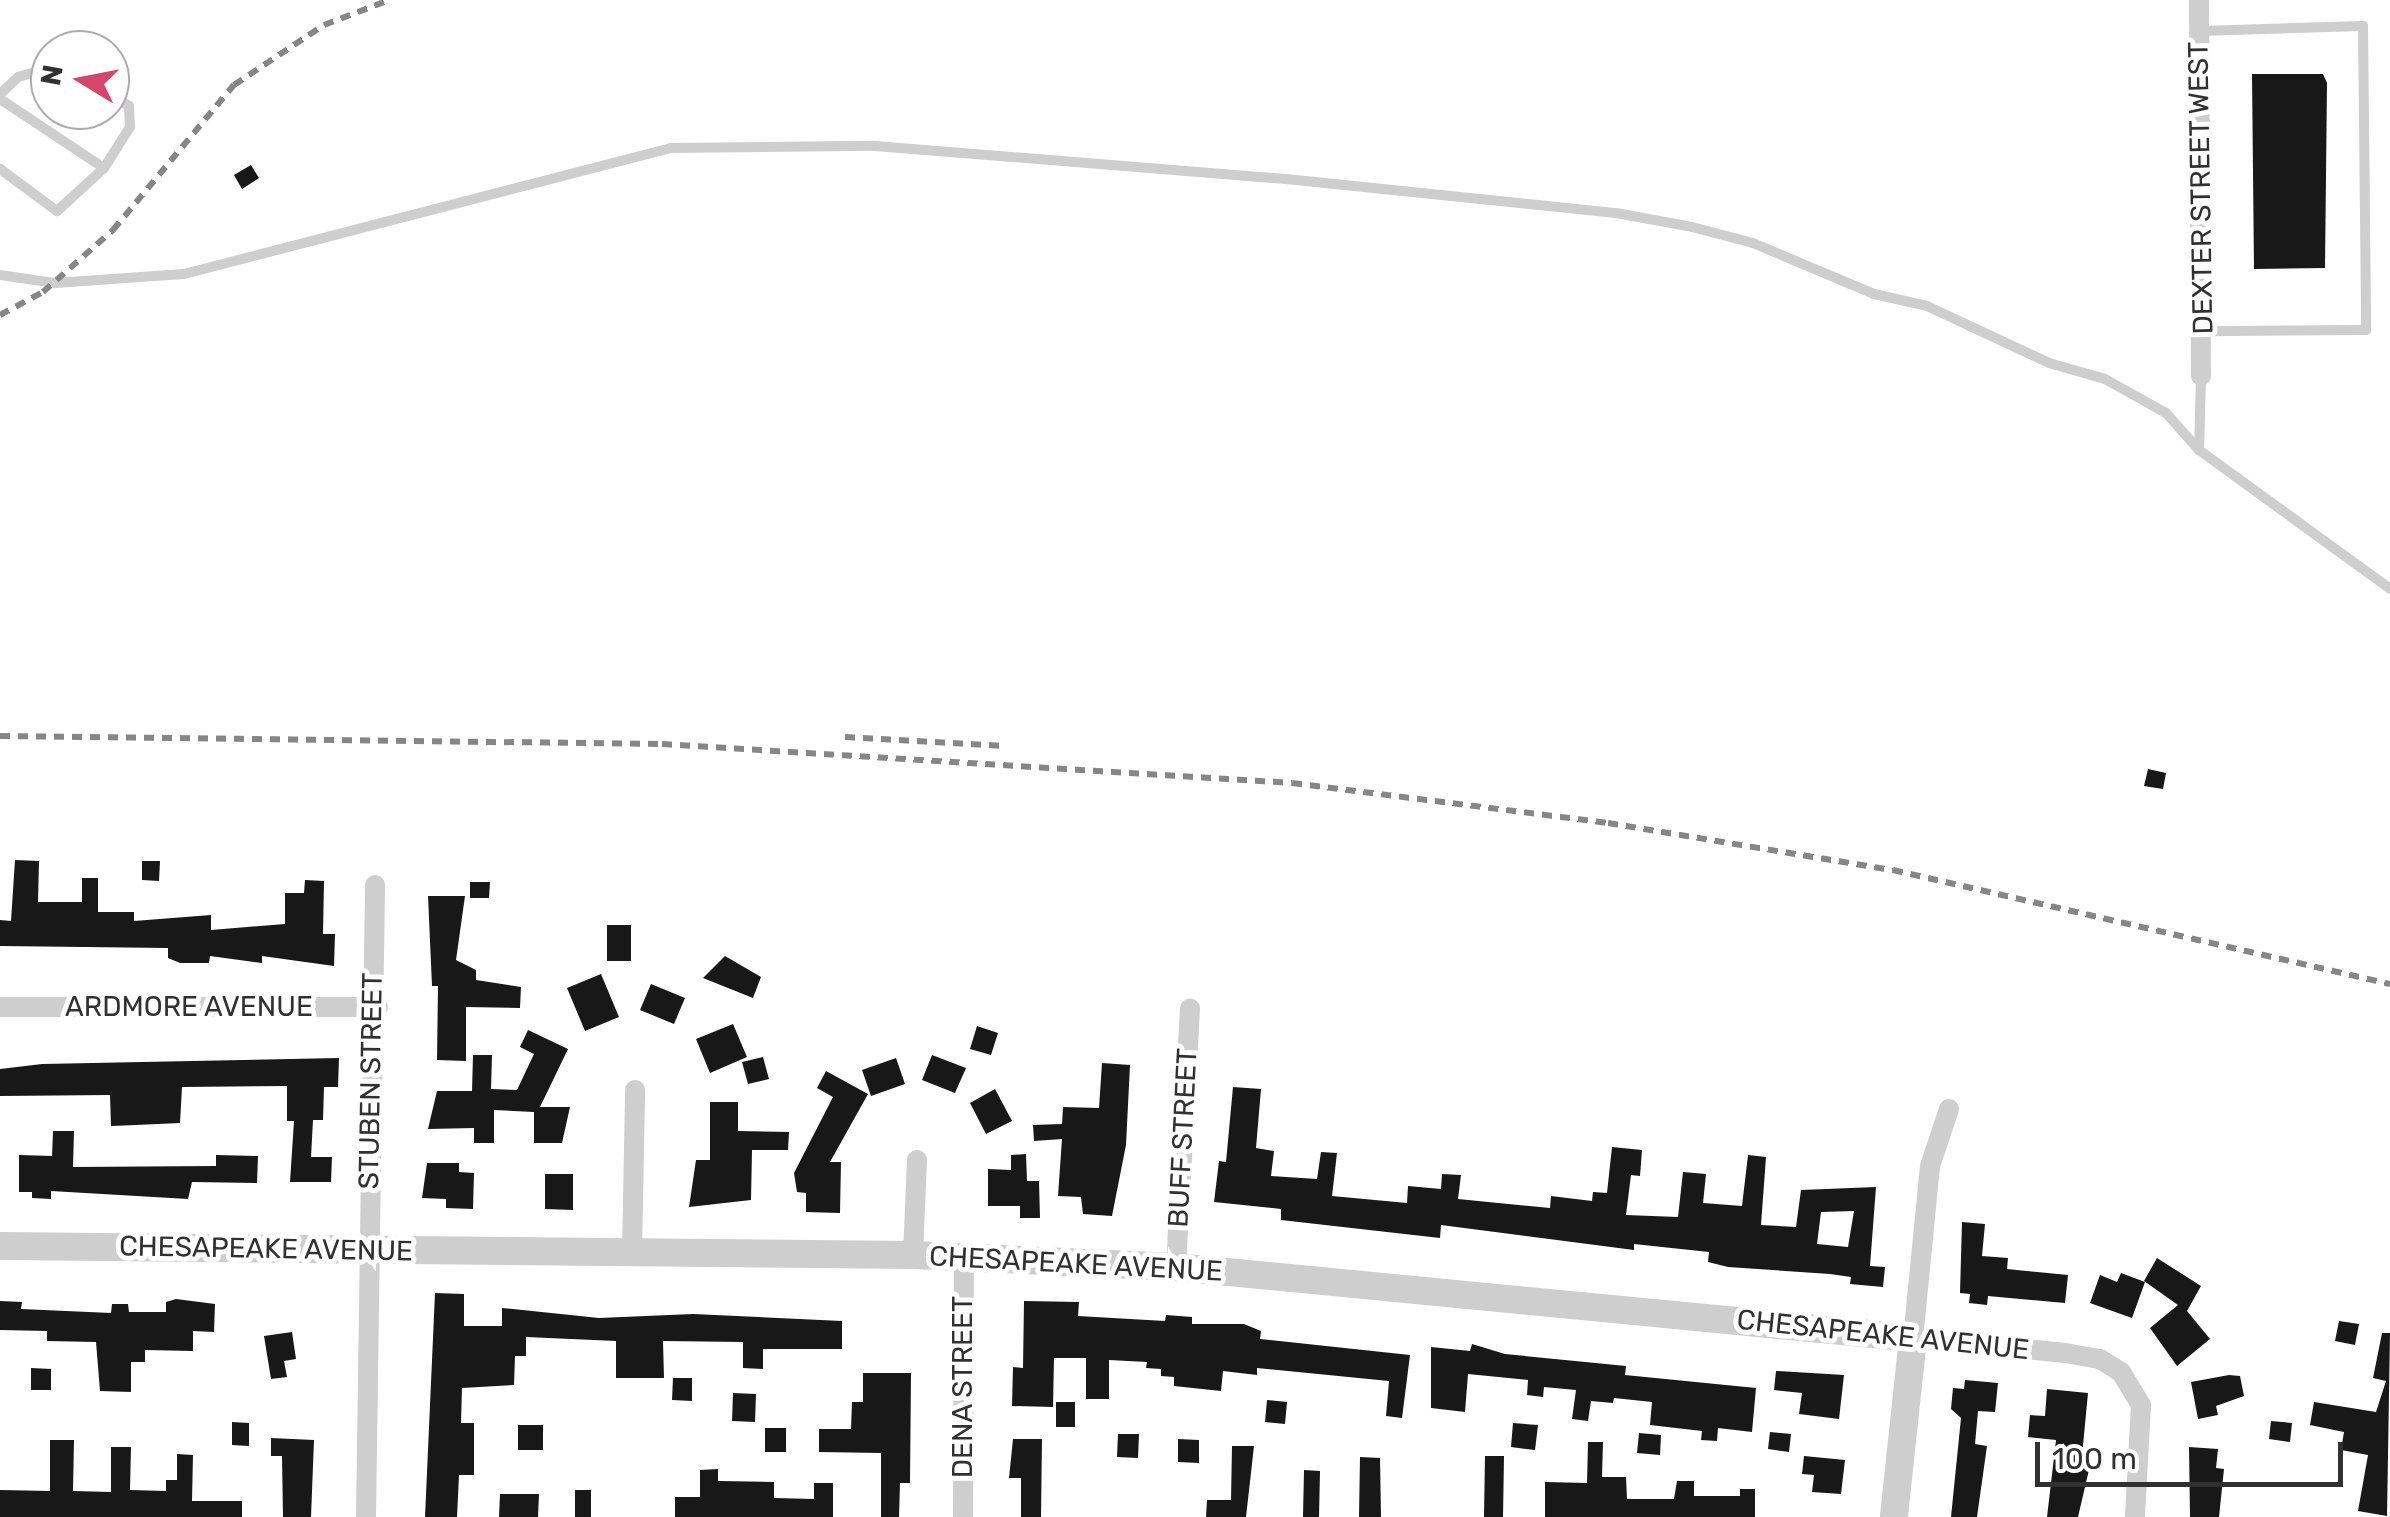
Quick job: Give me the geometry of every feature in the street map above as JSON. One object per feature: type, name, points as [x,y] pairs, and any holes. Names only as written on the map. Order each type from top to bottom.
[{"type":"street","name":"DEXTER STREET WEST","points":[[2199,0],[2204,331],[2201,376]]},
{"type":"street","name":"STUBEN STREET","points":[[366,1517],[375,885]]},
{"type":"street","name":"ARDMORE AVENUE","points":[[0,1007],[375,1007]]},
{"type":"street","name":"BUFF STREET","points":[[1176,1268],[1190,1008]]},
{"type":"street","points":[[632,1253],[635,1090]]},
{"type":"street","points":[[1894,1517],[1930,1166],[1949,1109]]},
{"type":"street","points":[[913,1254],[917,1160]]},
{"type":"street","name":"CHESAPEAKE AVENUE","points":[[0,1246],[913,1254],[1176,1268],[2100,1359],[2135,1390],[2143,1432],[2135,1517]]},
{"type":"street","name":"DENA STREET","points":[[963,1517],[964,1258]]},
{"type":"lane","points":[[2200,31],[2363,26],[2366,330],[2204,331]]},
{"type":"lane","points":[[30,73],[18,76],[0,96],[104,168]]},
{"type":"lane","points":[[0,169],[56,211],[104,168],[128,130]]},
{"type":"lane","points":[[0,276],[55,283],[184,274],[671,148],[762,143],[973,154],[1286,179],[1616,213],[1753,243],[1874,294],[1927,306],[2050,363],[2105,379],[2166,414],[2199,450],[2390,589]]},
{"type":"lane","points":[[2199,450],[2201,376]]},
{"type":"building","points":[[2252,74],[2323,74],[2327,83],[2325,268],[2254,269]]},
{"type":"building","points":[[251,165],[259,178],[242,189],[234,175]]},
{"type":"building","points":[[2148,769],[2166,773],[2163,789],[2144,786]]},
{"type":"building","points":[[15,860],[39,861],[38,902],[82,902],[82,878],[98,878],[98,912],[134,912],[134,921],[211,915],[211,930],[285,924],[285,893],[304,893],[305,880],[324,881],[323,934],[335,934],[334,966],[262,956],[262,963],[210,956],[209,963],[180,963],[168,958],[168,948],[0,946],[0,920],[11,921]]},
{"type":"building","points":[[142,861],[160,861],[159,881],[142,880]]},
{"type":"building","points":[[470,882],[490,882],[489,898],[470,898]]},
{"type":"building","points":[[428,896],[465,896],[456,960],[476,970],[476,980],[521,987],[520,1008],[466,1007],[466,1061],[437,1060],[438,986],[432,986]]},
{"type":"building","points":[[607,925],[631,925],[631,961],[607,961]]},
{"type":"building","points":[[725,956],[761,977],[753,998],[703,978]]},
{"type":"building","points":[[601,974],[619,1017],[585,1031],[567,988]]},
{"type":"building","points":[[651,984],[685,998],[674,1024],[640,1010]]},
{"type":"building","points":[[733,1024],[747,1057],[710,1073],[696,1039]]},
{"type":"building","points":[[977,1026],[998,1033],[991,1055],[970,1049]]},
{"type":"building","points":[[528,1030],[568,1049],[540,1107],[570,1107],[562,1143],[534,1143],[534,1112],[494,1110],[494,1143],[474,1143],[474,1128],[428,1129],[437,1091],[472,1091],[473,1055],[492,1055],[491,1089],[517,1090],[534,1054],[520,1047]]},
{"type":"building","points":[[932,1055],[966,1068],[955,1093],[922,1080]]},
{"type":"building","points":[[763,1057],[769,1079],[748,1084],[742,1062]]},
{"type":"building","points":[[339,1058],[338,1087],[324,1087],[323,1120],[313,1120],[311,1157],[332,1157],[331,1182],[290,1182],[294,1121],[287,1121],[287,1086],[182,1087],[180,1123],[111,1126],[110,1095],[0,1096],[0,1069],[42,1064]]},
{"type":"building","points":[[896,1058],[905,1084],[871,1096],[862,1070]]},
{"type":"building","points":[[1102,1063],[1130,1065],[1126,1145],[1112,1216],[1083,1214],[1081,1197],[1058,1196],[1062,1139],[1034,1141],[1033,1125],[1062,1124],[1063,1107],[1099,1108]]},
{"type":"building","points":[[826,1071],[868,1094],[830,1162],[841,1162],[840,1213],[806,1212],[806,1193],[797,1192],[794,1173],[833,1097],[817,1088]]},
{"type":"building","points":[[1233,1087],[1261,1089],[1256,1148],[1274,1151],[1271,1176],[1317,1179],[1321,1152],[1337,1153],[1332,1196],[1407,1203],[1408,1186],[1441,1189],[1442,1174],[1461,1175],[1458,1199],[1550,1208],[1551,1196],[1592,1201],[1593,1192],[1607,1193],[1612,1147],[1642,1150],[1640,1176],[1631,1175],[1626,1215],[1678,1217],[1683,1172],[1706,1174],[1703,1203],[1742,1206],[1748,1155],[1766,1157],[1761,1225],[1796,1227],[1801,1190],[1876,1187],[1870,1266],[1885,1267],[1883,1287],[1850,1284],[1851,1277],[1830,1274],[1728,1267],[1708,1262],[1709,1252],[1634,1244],[1634,1250],[1441,1225],[1440,1238],[1281,1220],[1281,1209],[1214,1202],[1219,1161],[1226,1162]],"holes":[[[1854,1211],[1848,1247],[1817,1244],[1821,1212]]]},
{"type":"building","points":[[995,1089],[1012,1121],[986,1134],[970,1103]]},
{"type":"building","points":[[710,1102],[738,1102],[738,1131],[789,1132],[788,1150],[752,1150],[751,1200],[689,1207],[696,1160],[710,1160]]},
{"type":"building","points":[[53,1131],[74,1131],[73,1167],[216,1166],[216,1155],[258,1156],[257,1183],[192,1182],[188,1199],[51,1191],[51,1199],[32,1198],[32,1192],[19,1192],[19,1155],[52,1156]]},
{"type":"building","points":[[1026,1154],[1027,1181],[1039,1181],[1040,1218],[1020,1218],[1020,1206],[988,1206],[988,1169],[1011,1170],[1011,1155]]},
{"type":"building","points":[[427,1163],[459,1163],[459,1172],[474,1173],[473,1209],[446,1208],[446,1199],[422,1198]]},
{"type":"building","points":[[545,1174],[573,1174],[573,1210],[545,1209]]},
{"type":"building","points":[[1962,1222],[1985,1224],[1982,1256],[2008,1258],[2007,1269],[2068,1275],[2065,1303],[1988,1296],[1987,1305],[1969,1303],[1970,1294],[1960,1293]]},
{"type":"building","points":[[2157,1258],[2201,1286],[2187,1311],[2210,1339],[2177,1366],[2150,1328],[2178,1305],[2144,1281]]},
{"type":"building","points":[[2121,1273],[2145,1282],[2132,1318],[2090,1303],[2100,1275],[2117,1282]]},
{"type":"building","points":[[435,1293],[464,1294],[464,1326],[502,1326],[502,1308],[599,1318],[693,1314],[842,1321],[842,1349],[763,1349],[763,1369],[743,1368],[743,1342],[663,1341],[664,1378],[616,1378],[616,1341],[526,1337],[526,1356],[515,1356],[514,1385],[462,1388],[461,1423],[474,1423],[474,1475],[459,1475],[457,1517],[425,1517]]},
{"type":"building","points":[[176,1299],[215,1304],[214,1332],[193,1331],[193,1351],[145,1350],[145,1362],[131,1362],[131,1392],[100,1391],[96,1342],[47,1341],[47,1331],[0,1330],[0,1301],[22,1302],[21,1309],[111,1313],[112,1304],[128,1304],[129,1312],[166,1312],[166,1302]]},
{"type":"building","points":[[1024,1301],[1079,1302],[1078,1316],[1165,1321],[1166,1315],[1192,1317],[1192,1324],[1244,1324],[1261,1331],[1260,1339],[1410,1355],[1402,1418],[1386,1416],[1389,1381],[1257,1368],[1257,1375],[1223,1371],[1221,1391],[1174,1386],[1174,1377],[1161,1376],[1161,1369],[1146,1368],[1147,1362],[1109,1360],[1109,1399],[1086,1399],[1086,1358],[1054,1358],[1053,1407],[1012,1406],[1013,1367],[1023,1368]]},
{"type":"building","points":[[2339,1321],[2359,1324],[2355,1345],[2335,1341]]},
{"type":"building","points":[[292,1332],[296,1359],[284,1361],[287,1377],[271,1379],[264,1336]]},
{"type":"building","points":[[2382,1333],[2390,1333],[2387,1516],[2358,1511],[2368,1455],[2341,1450],[2344,1432],[2310,1425],[2314,1402],[2376,1412],[2386,1381],[2373,1378]]},
{"type":"building","points":[[1472,1344],[1505,1354],[1626,1366],[1625,1375],[1756,1388],[1752,1432],[1718,1428],[1717,1441],[1701,1440],[1702,1431],[1650,1425],[1652,1402],[1614,1398],[1613,1403],[1591,1401],[1588,1421],[1572,1419],[1576,1390],[1544,1387],[1543,1397],[1527,1395],[1528,1380],[1468,1374],[1465,1412],[1431,1408],[1431,1347],[1470,1351]]},
{"type":"building","points":[[31,1368],[51,1369],[51,1390],[31,1390]]},
{"type":"building","points":[[1776,1371],[1844,1375],[1839,1419],[1799,1414],[1802,1393],[1774,1390]]},
{"type":"building","points":[[863,1373],[911,1373],[910,1483],[900,1483],[899,1517],[881,1517],[881,1453],[819,1452],[819,1429],[851,1429],[852,1402],[863,1402]]},
{"type":"building","points":[[2240,1376],[2244,1396],[2216,1406],[2218,1415],[2198,1419],[2191,1382]]},
{"type":"building","points":[[673,1378],[692,1378],[692,1401],[672,1400]]},
{"type":"building","points":[[1965,1380],[1998,1383],[1995,1412],[1978,1411],[1975,1444],[1987,1446],[1977,1517],[1951,1517],[1961,1418],[1951,1409],[1953,1388],[1964,1389]]},
{"type":"building","points":[[2047,1389],[2088,1393],[2082,1456],[2092,1457],[2078,1517],[2047,1517],[2056,1440],[2028,1437],[2030,1415],[2045,1416]]},
{"type":"building","points":[[733,1393],[756,1394],[755,1422],[732,1421]]},
{"type":"building","points":[[1267,1400],[1287,1402],[1285,1424],[1265,1422]]},
{"type":"building","points":[[1056,1402],[1075,1402],[1075,1427],[1056,1427]]},
{"type":"building","points":[[2271,1421],[2292,1423],[2290,1442],[2269,1439]]},
{"type":"building","points":[[232,1422],[249,1423],[249,1446],[232,1445]]},
{"type":"building","points":[[1513,1423],[1538,1425],[1535,1450],[1511,1447]]},
{"type":"building","points":[[518,1425],[543,1425],[543,1450],[518,1450]]},
{"type":"building","points":[[765,1428],[786,1428],[786,1452],[765,1452]]},
{"type":"building","points":[[1770,1432],[1791,1434],[1789,1452],[1768,1449]]},
{"type":"building","points":[[1639,1433],[1661,1435],[1660,1455],[1637,1453]]},
{"type":"building","points":[[1118,1434],[1139,1434],[1138,1458],[1117,1457]]},
{"type":"building","points":[[271,1438],[314,1440],[311,1517],[283,1517],[282,1456],[271,1456]]},
{"type":"building","points":[[1013,1439],[1042,1439],[1041,1517],[1021,1517],[1021,1478],[1009,1478]]},
{"type":"building","points":[[1178,1439],[1199,1440],[1199,1463],[1178,1462]]},
{"type":"building","points":[[50,1440],[74,1440],[73,1491],[111,1492],[111,1447],[131,1447],[130,1490],[166,1491],[166,1480],[177,1480],[177,1454],[193,1455],[192,1501],[242,1501],[242,1517],[0,1517],[0,1490],[50,1491]]},
{"type":"building","points":[[1588,1442],[1603,1442],[1602,1477],[1626,1477],[1627,1499],[1674,1499],[1677,1481],[1694,1481],[1694,1496],[1740,1496],[1740,1489],[1755,1489],[1755,1517],[1545,1517],[1545,1482],[1587,1483]]},
{"type":"building","points":[[1232,1446],[1254,1446],[1246,1517],[1206,1517],[1207,1500],[1231,1500]]},
{"type":"building","points":[[2189,1447],[2218,1449],[2216,1468],[2224,1469],[2219,1517],[2190,1517]]},
{"type":"building","points":[[1485,1456],[1504,1456],[1503,1517],[1484,1517]]},
{"type":"building","points":[[1804,1456],[1845,1460],[1841,1494],[1812,1492],[1814,1475],[1802,1474]]},
{"type":"building","points":[[1360,1457],[1380,1458],[1381,1517],[1359,1517]]},
{"type":"building","points":[[718,1469],[718,1481],[774,1482],[774,1498],[814,1499],[814,1483],[833,1483],[833,1517],[675,1517],[675,1497],[700,1497],[700,1470]]},
{"type":"building","points":[[1304,1470],[1320,1471],[1319,1517],[1303,1517]]},
{"type":"building","points":[[575,1490],[591,1490],[591,1517],[575,1517]]},
{"type":"building","points":[[500,1494],[539,1494],[538,1517],[499,1517]]},
{"type":"railway","points":[[0,315],[43,292],[113,230],[234,85],[324,25],[389,0]]},
{"type":"railway","points":[[0,736],[662,744],[1292,783],[1608,823],[1893,870],[2390,984]]},
{"type":"railway","points":[[845,737],[1005,746]]}]
